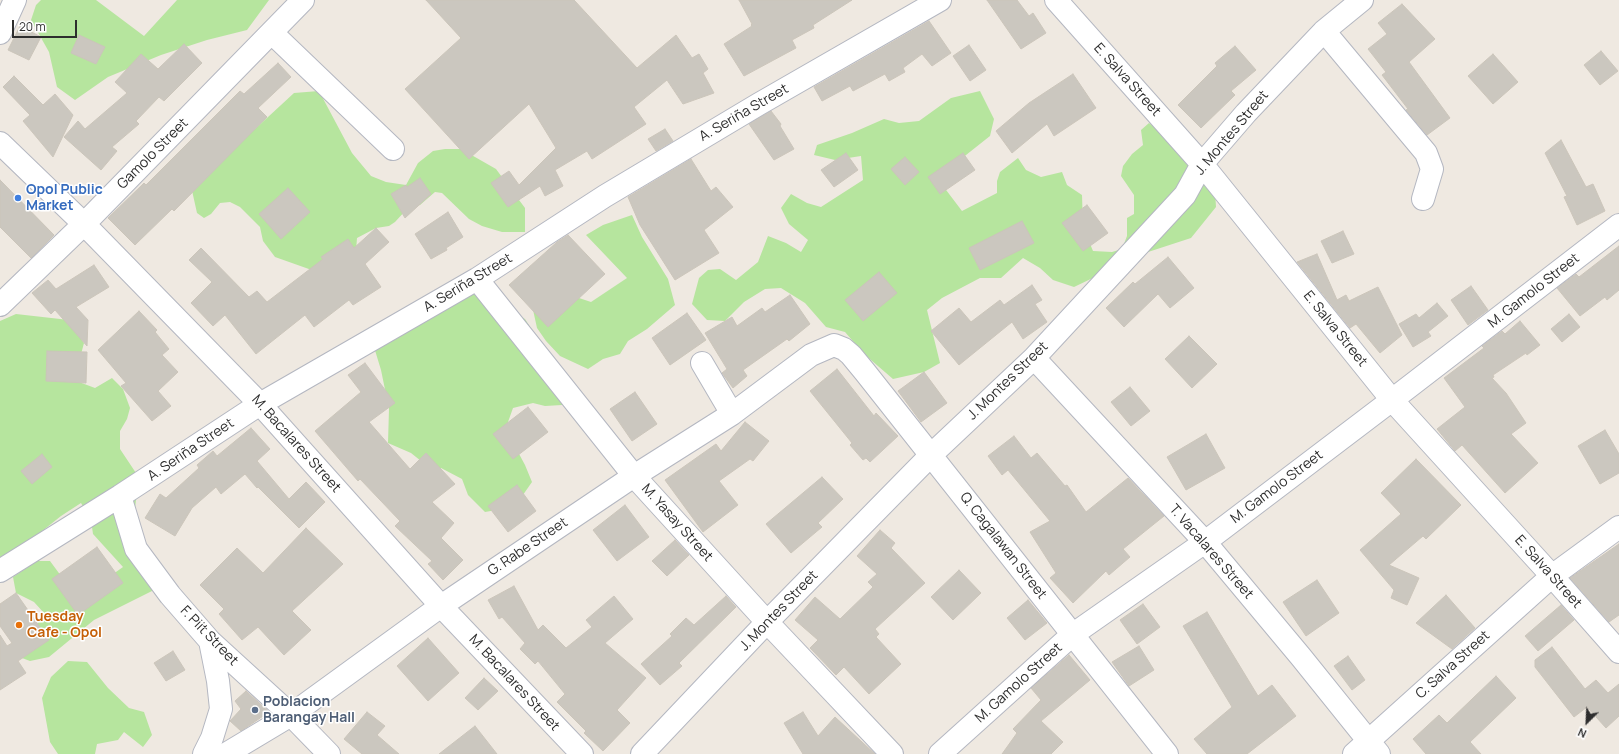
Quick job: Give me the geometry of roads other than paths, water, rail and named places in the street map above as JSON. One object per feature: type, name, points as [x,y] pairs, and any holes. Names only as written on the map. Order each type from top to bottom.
[{"type":"street","points":[[0,33],[14,0]]},
{"type":"street","name":"Gamolo Street","points":[[0,306],[84,224],[303,0]]},
{"type":"street","name":"A. Seriña Street","points":[[0,571],[120,496],[260,404],[477,279],[604,196],[759,104],[940,0]]},
{"type":"street","name":"E. Salva Street","points":[[1056,0],[1202,164],[1392,400],[1619,652]]},
{"type":"street","name":"J. Montes Street","points":[[642,754],[767,622],[931,455],[1034,358],[1185,195],[1202,164],[1246,113],[1324,31],[1362,0]]},
{"type":"street","points":[[1324,31],[1426,153],[1432,169],[1423,199]]},
{"type":"street","points":[[272,33],[393,149]]},
{"type":"street","name":"M. Bacalares Street","points":[[2,151],[84,224],[260,404],[442,606],[582,754]]},
{"type":"street","name":"M. Gamolo Street","points":[[940,754],[1072,635],[1205,542],[1619,225]]},
{"type":"street","name":"M. Yasay Street","points":[[477,279],[634,476],[767,622],[892,754]]},
{"type":"street","name":"G. Rabe Street","points":[[226,754],[291,715],[442,606],[634,476],[732,414],[811,355],[834,345]]},
{"type":"street","name":"Q. Cagalawan Street","points":[[834,345],[844,349],[851,355],[1167,754]]},
{"type":"street","name":"T. Vacalares Street","points":[[1034,358],[1205,542],[1301,657],[1367,750]]},
{"type":"street","points":[[702,363],[732,414]]},
{"type":"street","name":"F. Piit Street","points":[[120,496],[136,549],[170,595],[210,641],[291,715],[329,754]]},
{"type":"street","name":"C. Salva Street","points":[[1367,750],[1552,576],[1619,526]]},
{"type":"street","points":[[204,754],[212,738],[221,709],[218,681],[210,641]]},
{"type":"place","name":"Opol Public Market","points":[[18,198]]},
{"type":"place","name":"Tuesday Cafe - Opol","points":[[19,625]]},
{"type":"place","name":"Poblacion Barangay Hall","points":[[255,710]]}]
